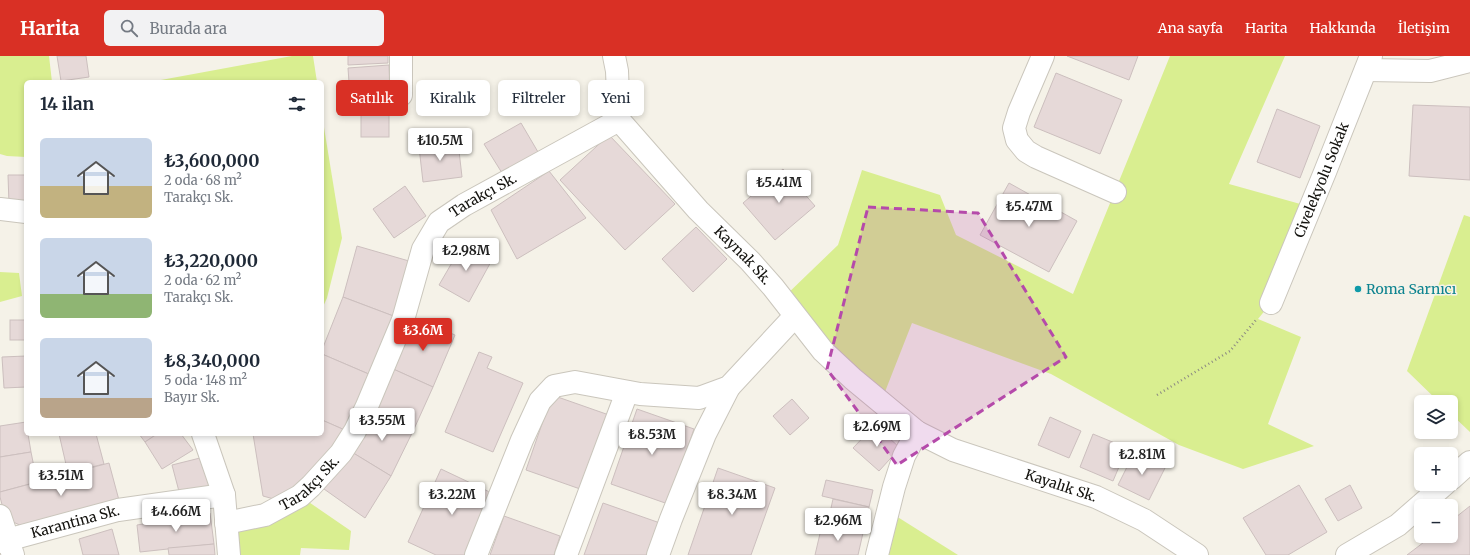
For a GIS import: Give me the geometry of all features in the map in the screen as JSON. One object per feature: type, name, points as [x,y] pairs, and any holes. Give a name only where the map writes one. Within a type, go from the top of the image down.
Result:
[{"type":"street","points":[[400,80],[401,56]]},
{"type":"street","points":[[1043,56],[1018,112],[1014,128],[1017,140],[1026,151],[1036,158],[1115,192]]},
{"type":"street","points":[[619,120],[620,61]]},
{"type":"street","points":[[1368,63],[1430,71],[1470,61]]},
{"type":"street","name":"Civelekyolu Sokak","points":[[1271,303],[1368,63]]},
{"type":"street","name":"Kaynak Sk.","points":[[619,120],[698,210],[750,261],[773,287],[822,350],[917,432]]},
{"type":"street","name":"Tarakçı Sk.","points":[[226,523],[265,515],[300,496],[341,453],[355,431],[370,399],[403,320],[423,249],[439,222],[464,205],[505,184],[619,120]]},
{"type":"street","points":[[0,209],[24,212]]},
{"type":"street","points":[[658,555],[705,434],[729,387],[795,316]]},
{"type":"street","points":[[476,555],[522,440],[540,401],[554,386],[575,382],[640,394],[699,398],[729,387]]},
{"type":"street","points":[[566,555],[627,392]]},
{"type":"street","points":[[877,555],[894,487],[904,456],[917,432]]},
{"type":"street","name":"Kayalık Sk.","points":[[917,432],[953,450],[1096,497],[1144,520],[1184,552]]},
{"type":"street","points":[[204,436],[224,496],[229,555]]},
{"type":"street","points":[[1458,473],[1470,462]]},
{"type":"street","points":[[1347,555],[1398,525],[1437,491]]},
{"type":"street","name":"Karantina Sk.","points":[[7,546],[118,510],[224,496]]},
{"type":"street","points":[[0,516],[7,546]]},
{"type":"path","points":[[1157,394],[1230,351],[1271,303]]},
{"type":"highlighted area","points":[[868,207],[978,213],[1066,357],[897,465],[827,369]]},
{"type":"green space","points":[[0,56],[49,56],[52,80],[24,80],[24,157],[0,154]]},
{"type":"green space","points":[[292,56],[313,56],[317,80],[161,80]]},
{"type":"green space","points":[[1170,56],[1285,56],[1229,184],[1311,207],[1271,303],[1258,319],[1301,337],[1268,424],[1314,446],[1243,469],[1179,445],[1051,374],[912,323],[881,402],[782,299],[838,245],[862,170],[940,195],[956,235],[1073,294]]},
{"type":"green space","points":[[324,127],[342,238],[324,305]]},
{"type":"green space","points":[[1464,215],[1470,217],[1470,432],[1458,421],[1458,395],[1432,395],[1407,371]]},
{"type":"green space","points":[[0,272],[19,273],[22,296],[0,302]]},
{"type":"green space","points":[[300,496],[351,531],[349,550],[301,548],[300,555],[229,555],[226,523]]},
{"type":"green space","points":[[888,511],[958,555],[877,555]]},
{"type":"building","points":[[57,56],[86,56],[89,77],[61,80]]},
{"type":"building","points":[[348,56],[388,56],[388,63],[348,65]]},
{"type":"building","points":[[1067,56],[1138,56],[1129,80]]},
{"type":"building","points":[[389,65],[390,80],[349,80],[348,68]]},
{"type":"building","points":[[1056,73],[1122,100],[1100,154],[1034,127]]},
{"type":"building","points":[[1413,105],[1470,107],[1470,180],[1409,176]]},
{"type":"building","points":[[1277,109],[1320,126],[1300,178],[1257,162]]},
{"type":"building","points":[[361,116],[389,116],[389,137],[361,137]]},
{"type":"building","points":[[521,123],[538,152],[502,173],[484,144]]},
{"type":"building","points":[[609,135],[675,204],[625,250],[560,180]]},
{"type":"building","points":[[458,142],[462,177],[423,182],[419,147]]},
{"type":"building","points":[[783,169],[815,206],[775,240],[743,203]]},
{"type":"building","points":[[549,171],[586,218],[517,259],[491,210]]},
{"type":"building","points":[[8,175],[24,175],[24,204],[9,204]]},
{"type":"building","points":[[1009,183],[1077,221],[1049,272],[980,235]]},
{"type":"building","points":[[405,186],[426,216],[394,238],[373,209]]},
{"type":"building","points":[[696,227],[727,259],[693,292],[662,259]]},
{"type":"building","points":[[464,242],[493,258],[469,302],[439,285]]},
{"type":"building","points":[[357,246],[409,261],[396,317],[343,297]]},
{"type":"building","points":[[343,297],[396,317],[371,375],[324,355],[324,345]]},
{"type":"building","points":[[413,317],[455,335],[433,387],[391,368]]},
{"type":"building","points":[[10,320],[24,320],[24,340],[10,340]]},
{"type":"building","points":[[479,352],[492,357],[487,368],[523,383],[493,452],[445,432]]},
{"type":"building","points":[[324,355],[371,375],[347,431],[324,421]]},
{"type":"building","points":[[24,356],[24,387],[4,388],[2,357]]},
{"type":"building","points":[[391,368],[433,387],[414,429],[372,410]]},
{"type":"building","points":[[552,395],[609,415],[583,490],[526,470]]},
{"type":"building","points":[[792,399],[809,418],[790,435],[773,416]]},
{"type":"building","points":[[637,409],[694,429],[668,504],[611,484]]},
{"type":"building","points":[[372,410],[414,429],[391,476],[350,451]]},
{"type":"building","points":[[1050,417],[1081,431],[1069,458],[1038,445]]},
{"type":"building","points":[[324,421],[347,431],[338,449],[281,501],[263,496],[253,436],[324,436]]},
{"type":"building","points":[[24,422],[24,436],[28,436],[31,452],[0,457],[0,426]]},
{"type":"building","points":[[875,425],[900,448],[879,471],[853,448]]},
{"type":"building","points":[[1093,434],[1127,448],[1113,481],[1080,467]]},
{"type":"building","points":[[59,436],[97,436],[104,464],[68,473]]},
{"type":"building","points":[[140,436],[154,436],[145,442]]},
{"type":"building","points":[[154,436],[182,436],[193,450],[162,469],[145,442]]},
{"type":"building","points":[[350,451],[391,476],[365,518],[324,489]]},
{"type":"building","points":[[31,452],[37,482],[0,492],[0,457]]},
{"type":"building","points":[[1134,453],[1165,468],[1149,500],[1118,485]]},
{"type":"building","points":[[204,457],[213,490],[181,499],[172,465]]},
{"type":"building","points":[[109,463],[120,504],[29,529],[13,522],[4,512],[0,492]]},
{"type":"building","points":[[718,468],[775,488],[751,555],[688,555]]},
{"type":"building","points":[[441,469],[496,495],[468,555],[436,555],[408,542]]},
{"type":"building","points":[[826,480],[873,490],[869,507],[822,496]]},
{"type":"building","points":[[1299,485],[1327,532],[1288,555],[1266,555],[1243,518]]},
{"type":"building","points":[[1350,485],[1362,508],[1338,521],[1325,499]]},
{"type":"building","points":[[833,499],[869,507],[863,533],[827,526]]},
{"type":"building","points":[[603,503],[660,523],[648,555],[584,555]]},
{"type":"building","points":[[1470,506],[1470,555],[1407,555],[1423,543],[1458,543],[1458,515]]},
{"type":"building","points":[[210,513],[214,544],[140,552],[137,525]]},
{"type":"building","points":[[504,516],[560,536],[554,555],[490,555]]},
{"type":"building","points":[[822,525],[863,533],[858,555],[815,555]]},
{"type":"building","points":[[112,529],[119,555],[83,555],[79,539]]},
{"type":"building","points":[[214,544],[215,555],[169,555],[168,548]]},
{"type":"place","name":"Roma Sarnıcı","points":[[1358,289]]}]
